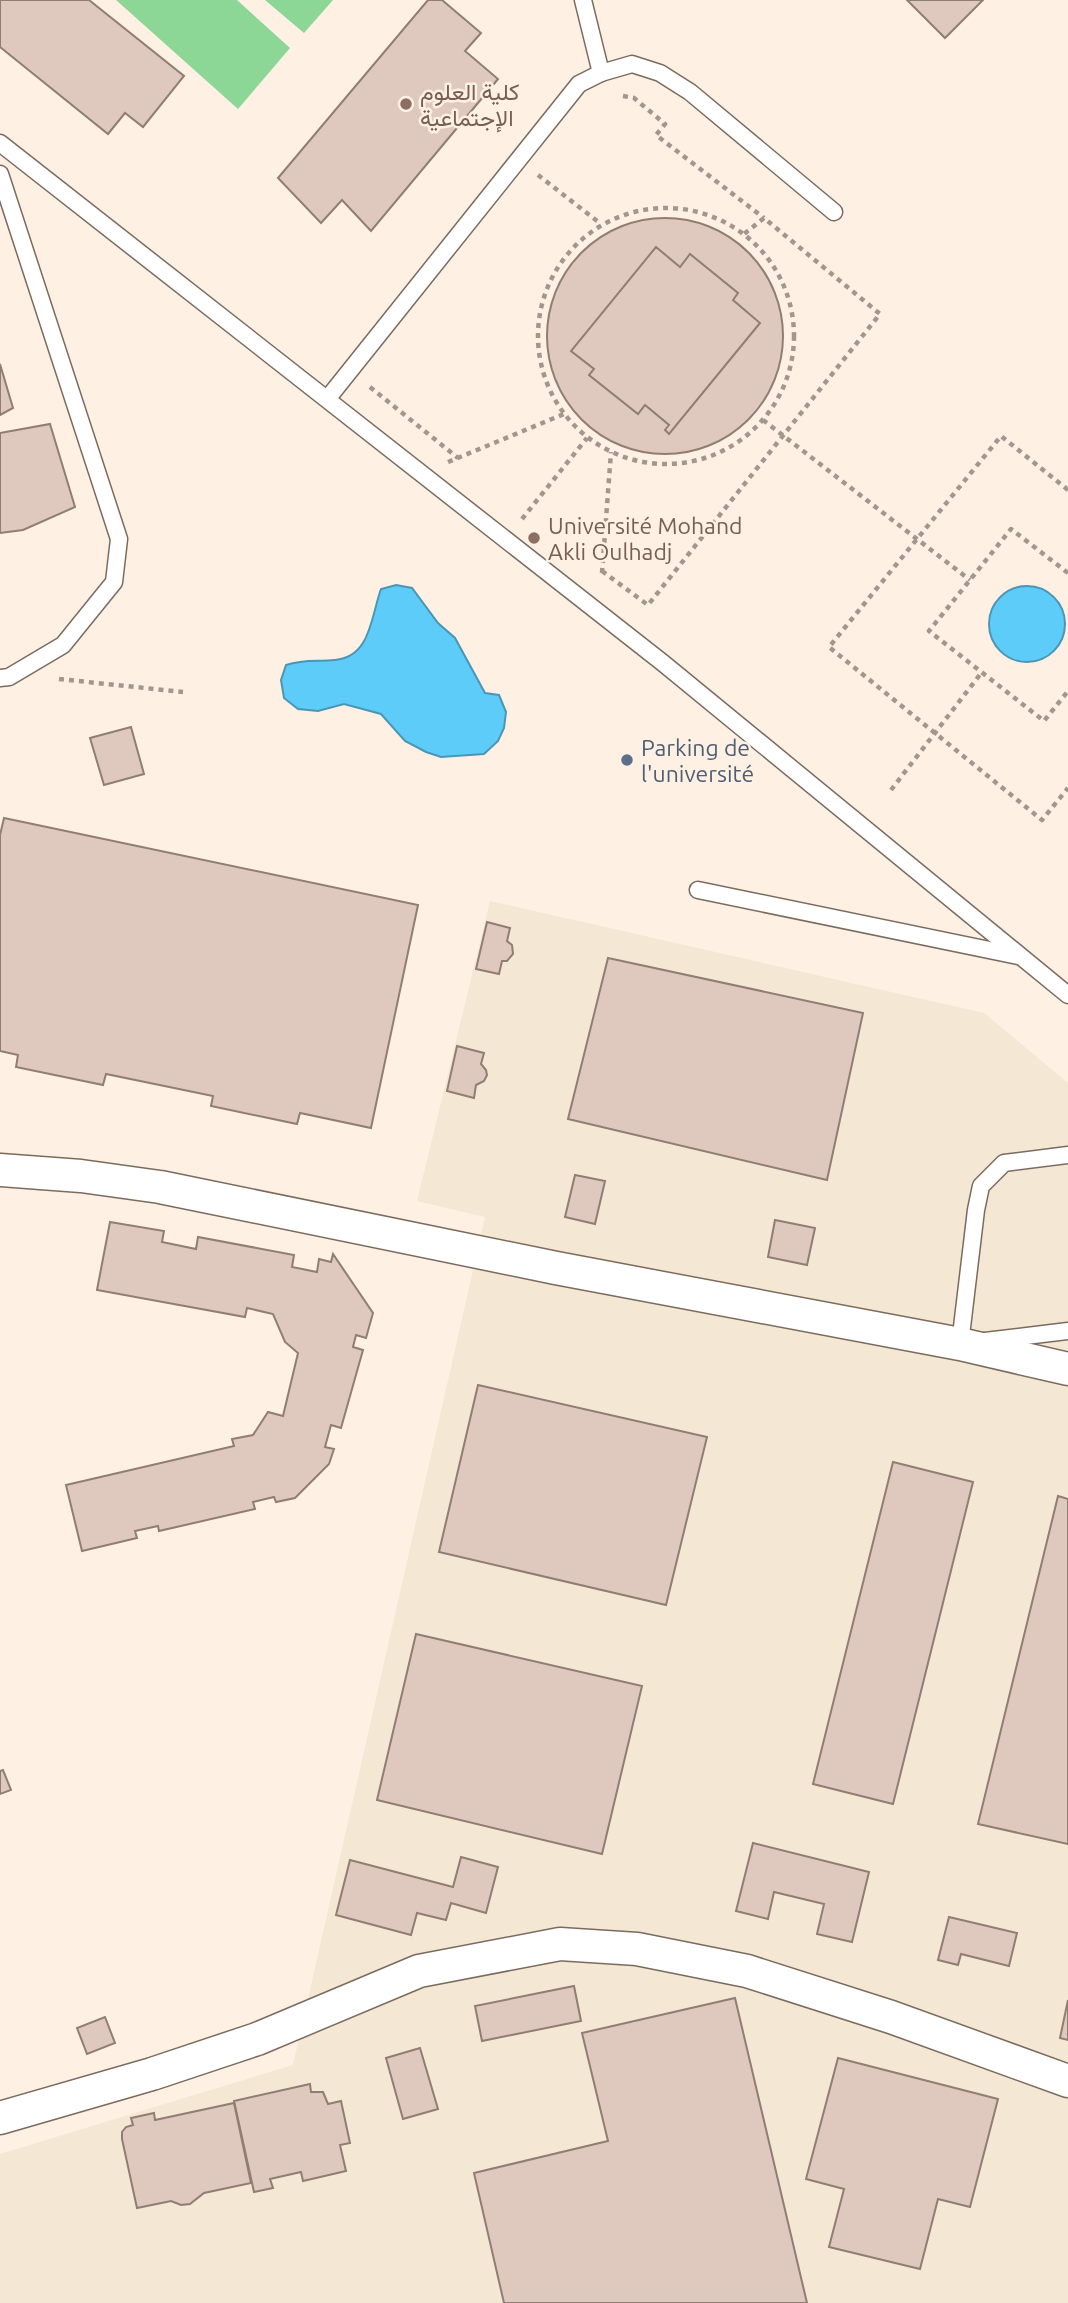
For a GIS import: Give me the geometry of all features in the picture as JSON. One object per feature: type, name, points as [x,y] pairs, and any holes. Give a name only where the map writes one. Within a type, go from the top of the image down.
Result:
[{"type":"street","points":[[0,1170],[81,1176],[160,1187],[570,1271],[960,1344],[1068,1369]]},
{"type":"street","points":[[0,2118],[152,2074],[257,2039],[419,1971],[560,1944],[637,1949],[747,1971],[891,2017],[1068,2081]]},
{"type":"lane","points":[[583,0],[601,73]]},
{"type":"lane","points":[[328,398],[579,84],[601,73],[632,64],[660,73],[690,92],[834,212]]},
{"type":"lane","points":[[0,143],[599,612],[1068,995]]},
{"type":"lane","points":[[0,174],[119,539],[114,582],[63,645],[5,677]]},
{"type":"lane","points":[[698,890],[1020,956]]},
{"type":"lane","points":[[1068,1154],[1003,1163],[981,1186],[960,1344],[1068,1331]]},
{"type":"path","points":[[602,571],[648,605],[880,314],[764,218],[656,135],[665,124],[634,98],[613,94]]},
{"type":"path","points":[[519,159],[601,224]]},
{"type":"path","points":[[659,207],[689,209],[719,218],[744,234],[766,254],[782,280],[792,307],[795,338],[791,367],[780,395],[763,420],[743,439],[719,453],[692,462],[664,464],[637,461],[611,452],[587,438],[564,414],[547,388],[538,358],[537,327],[543,296],[556,268],[576,243],[601,224],[629,212],[659,207]]},
{"type":"path","points":[[744,234],[764,218]]},
{"type":"path","points":[[365,383],[458,458]]},
{"type":"path","points":[[423,472],[564,414]]},
{"type":"path","points":[[763,420],[970,580]]},
{"type":"path","points":[[1068,490],[1001,436],[829,647],[1042,820],[1068,788]]},
{"type":"path","points":[[506,538],[587,438]]},
{"type":"path","points":[[599,612],[611,452]]},
{"type":"path","points":[[1068,573],[1011,528],[929,631],[1044,722],[1068,691]]},
{"type":"path","points":[[891,790],[982,672]]},
{"type":"path","points":[[5,677],[96,682],[183,692]]},
{"type":"shaded area","points":[[490,901],[984,1013],[1068,1083],[1068,2303],[0,2303],[0,2154],[293,2065],[485,1217],[417,1201]]},
{"type":"green space","points":[[116,0],[237,0],[290,48],[238,109]]},
{"type":"green space","points":[[265,0],[333,0],[304,33]]},
{"type":"water","points":[[396,585],[412,588],[438,623],[455,638],[485,693],[499,695],[506,712],[504,728],[498,741],[484,754],[441,757],[405,741],[381,714],[344,704],[318,711],[298,709],[284,698],[281,680],[286,665],[335,660],[356,651],[368,634],[381,589]]},
{"type":"water","points":[[1035,586],[1048,592],[1059,603],[1065,616],[1063,639],[1048,656],[1035,662],[1019,662],[1006,656],[991,639],[989,616],[995,603],[1012,588]]},
{"type":"building","points":[[0,0],[89,0],[184,76],[143,127],[125,113],[108,134],[0,47]]},
{"type":"building","points":[[428,0],[442,0],[481,33],[465,51],[498,79],[371,231],[342,200],[321,223],[278,178]]},
{"type":"building","points":[[907,0],[983,0],[945,38]]},
{"type":"building","points":[[665,218],[688,220],[721,232],[740,245],[756,261],[769,280],[778,302],[783,336],[781,359],[769,392],[756,411],[740,427],[721,440],[699,449],[665,454],[642,452],[609,440],[590,427],[574,411],[561,392],[552,370],[547,336],[549,313],[561,280],[574,261],[590,245],[609,232],[631,223]]},
{"type":"building","points":[[656,247],[680,267],[690,254],[738,293],[733,300],[760,323],[669,434],[665,430],[669,425],[645,405],[638,414],[589,375],[594,369],[571,351]]},
{"type":"building","points":[[0,364],[13,408],[0,415]]},
{"type":"building","points":[[50,424],[75,507],[23,530],[0,533],[0,433]]},
{"type":"building","points":[[131,727],[144,774],[104,785],[90,738]]},
{"type":"building","points":[[4,818],[418,905],[371,1128],[300,1113],[297,1124],[211,1106],[213,1096],[106,1074],[103,1085],[16,1067],[18,1055],[0,1051],[0,835]]},
{"type":"building","points":[[487,922],[510,928],[507,941],[512,945],[513,954],[507,961],[502,961],[499,974],[476,969]]},
{"type":"building","points":[[608,958],[863,1013],[827,1180],[568,1119]]},
{"type":"building","points":[[457,1046],[484,1053],[481,1064],[487,1075],[484,1081],[476,1085],[474,1098],[447,1091]]},
{"type":"building","points":[[575,1175],[605,1181],[595,1224],[565,1217]]},
{"type":"building","points":[[775,1220],[815,1228],[807,1265],[768,1257]]},
{"type":"building","points":[[110,1222],[164,1231],[162,1242],[196,1249],[198,1237],[294,1255],[292,1267],[317,1272],[319,1259],[331,1262],[333,1254],[373,1313],[366,1338],[356,1335],[353,1347],[363,1350],[341,1428],[331,1425],[325,1447],[334,1449],[329,1464],[295,1498],[276,1502],[274,1497],[253,1502],[255,1509],[159,1531],[158,1526],[135,1531],[137,1538],[82,1551],[66,1485],[234,1446],[232,1439],[253,1435],[268,1412],[283,1416],[298,1353],[285,1342],[273,1314],[247,1308],[245,1317],[97,1290]]},
{"type":"building","points":[[478,1385],[707,1437],[666,1605],[439,1552]]},
{"type":"building","points":[[893,1462],[973,1482],[893,1804],[813,1784]]},
{"type":"building","points":[[1058,1496],[1068,1499],[1068,1844],[978,1824]]},
{"type":"building","points":[[416,1634],[642,1686],[602,1854],[377,1800]]},
{"type":"building","points":[[3,1770],[11,1790],[0,1794],[0,1771]]},
{"type":"building","points":[[753,1843],[869,1872],[852,1942],[817,1934],[824,1904],[774,1892],[768,1919],[736,1911]]},
{"type":"building","points":[[461,1857],[498,1867],[486,1913],[451,1903],[446,1920],[417,1913],[411,1935],[336,1915],[350,1860],[453,1887]]},
{"type":"building","points":[[949,1917],[1017,1933],[1009,1966],[961,1954],[958,1965],[938,1960]]},
{"type":"building","points":[[574,1986],[581,2021],[482,2041],[475,2006]]},
{"type":"building","points":[[735,1998],[807,2303],[504,2303],[474,2173],[608,2141],[582,2033]]},
{"type":"building","points":[[1068,2000],[1068,2040],[1060,2038]]},
{"type":"building","points":[[105,2017],[115,2043],[87,2054],[77,2028]]},
{"type":"building","points":[[420,2048],[438,2109],[403,2119],[386,2058]]},
{"type":"building","points":[[838,2058],[998,2099],[970,2207],[938,2199],[920,2269],[829,2247],[844,2189],[806,2179]]},
{"type":"building","points":[[310,2084],[311,2092],[323,2092],[328,2104],[341,2101],[350,2143],[340,2145],[346,2171],[303,2181],[301,2172],[270,2179],[273,2188],[254,2192],[234,2101]]},
{"type":"building","points":[[234,2103],[251,2183],[204,2193],[190,2204],[181,2205],[171,2201],[137,2208],[122,2139],[122,2132],[133,2125],[131,2118],[154,2113],[155,2120]]},
{"type":"place","name":"كلية العلوم الإجتماعية","points":[[406,104]]},
{"type":"place","name":"Université Mohand Akli Oulhadj","points":[[534,538]]},
{"type":"place","name":"Parking de l'université","points":[[627,760]]}]
